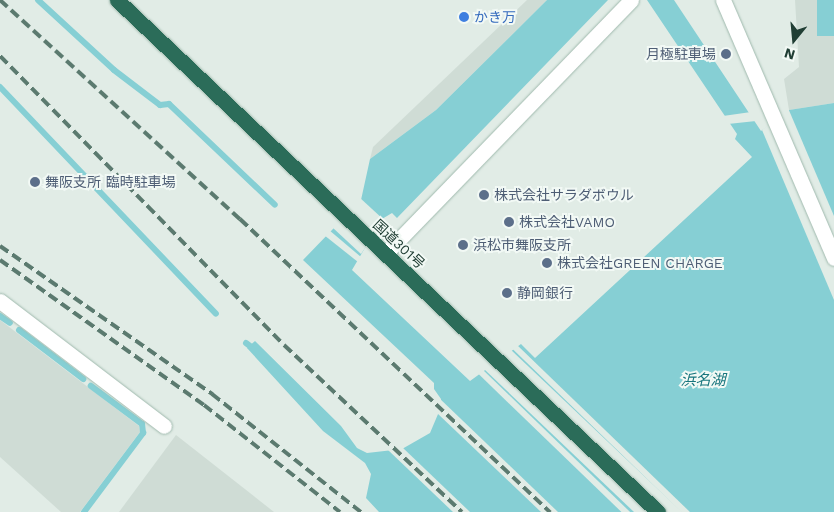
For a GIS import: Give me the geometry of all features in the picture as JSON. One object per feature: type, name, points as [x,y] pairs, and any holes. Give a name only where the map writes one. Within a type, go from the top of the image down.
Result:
[{"type":"highway","name":"国道301号","points":[[117,0],[658,512]]},
{"type":"street","points":[[386,253],[631,0]]},
{"type":"street","points":[[723,0],[834,258]]},
{"type":"street","points":[[0,301],[164,426]]},
{"type":"shaded area","points":[[527,0],[547,0],[436,110],[370,159],[373,147]]},
{"type":"shaded area","points":[[795,0],[817,0],[818,35],[834,35],[834,103],[789,110],[784,79],[799,67]]},
{"type":"shaded area","points":[[0,320],[139,426],[140,432],[80,512],[61,512],[0,457]]},
{"type":"shaded area","points":[[176,435],[274,512],[119,512]]},
{"type":"water","name":"浜名湖","points":[[547,0],[608,0],[397,218],[392,213],[382,219],[352,270],[470,381],[521,344],[535,358],[752,157],[735,139],[737,134],[647,0],[674,0],[761,131],[789,110],[834,103],[834,512],[379,512],[366,498],[371,474],[365,463],[323,431],[247,348],[255,341],[341,426],[357,448],[367,453],[402,449],[430,433],[441,407],[441,399],[434,389],[434,383],[303,260],[361,200],[370,159],[436,110]]},
{"type":"water","points":[[817,0],[834,0],[834,36],[817,36]]},
{"type":"pier","points":[[788,108],[834,216],[834,300],[762,130]]},
{"type":"pier","points":[[751,112],[756,121],[728,124],[723,116]]},
{"type":"pier","points":[[359,197],[384,220],[361,254],[332,227]]},
{"type":"pier","points":[[329,230],[361,257],[358,262],[324,235]]},
{"type":"pier","points":[[516,344],[690,512],[681,512],[512,348]]},
{"type":"pier","points":[[510,349],[682,512],[634,512],[484,369]]},
{"type":"pier","points":[[482,369],[630,512],[621,512],[478,373]]},
{"type":"pier","points":[[437,396],[558,512],[541,512],[437,413]]},
{"type":"pier","points":[[402,447],[470,512],[453,512],[388,450]]},
{"type":"waterway","points":[[38,0],[114,70],[160,105],[169,104],[275,205]]},
{"type":"waterway","points":[[0,87],[216,314]]},
{"type":"waterway","points":[[0,316],[10,323]]},
{"type":"waterway","points":[[19,330],[83,379]]},
{"type":"waterway","points":[[246,343],[250,346]]},
{"type":"waterway","points":[[84,512],[143,433],[142,424],[91,386]]},
{"type":"railway","points":[[0,0],[240,219],[550,512]]},
{"type":"railway","points":[[0,56],[284,345],[462,512]]},
{"type":"railway","points":[[0,246],[212,394],[361,512]]},
{"type":"railway","points":[[0,260],[204,405],[340,512]]},
{"type":"place","name":"かき万","points":[[464,17]]},
{"type":"place","name":"月極駐車場","points":[[726,54]]},
{"type":"place","name":"舞阪支所 臨時駐車場","points":[[35,182]]},
{"type":"place","name":"株式会社サラダボウル","points":[[484,195]]},
{"type":"place","name":"株式会社VAMO","points":[[509,222]]},
{"type":"place","name":"浜松市舞阪支所","points":[[463,245]]},
{"type":"place","name":"株式会社GREEN CHARGE","points":[[547,263]]},
{"type":"place","name":"静岡銀行","points":[[507,293]]}]
